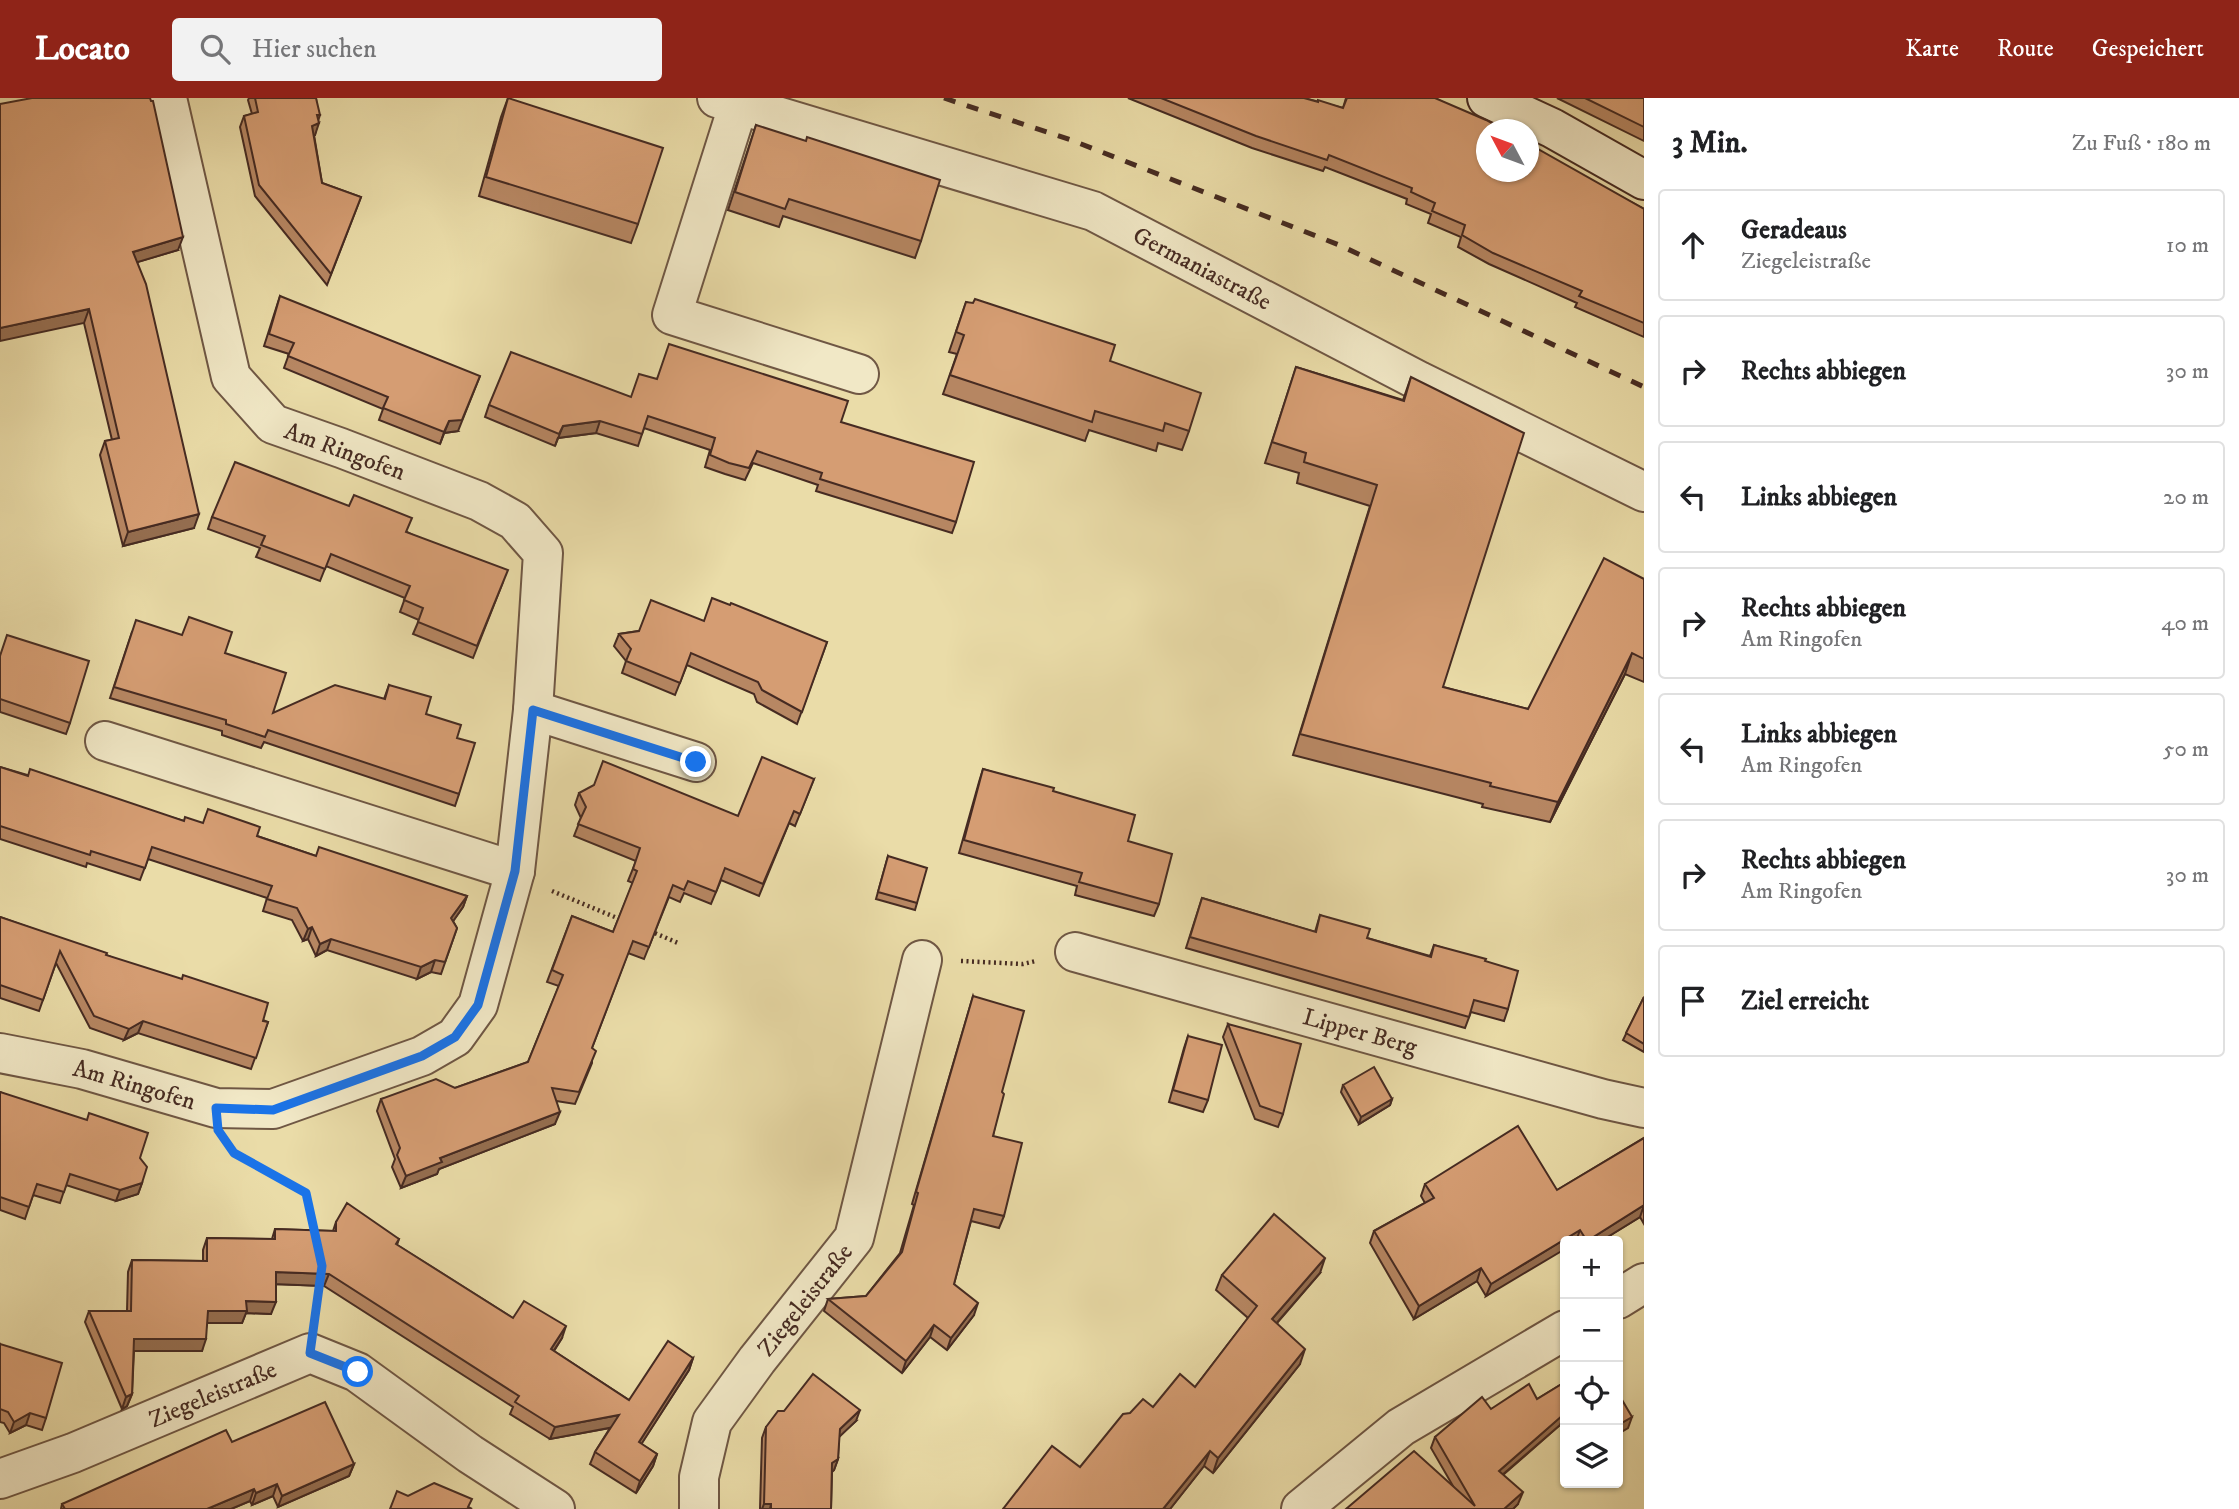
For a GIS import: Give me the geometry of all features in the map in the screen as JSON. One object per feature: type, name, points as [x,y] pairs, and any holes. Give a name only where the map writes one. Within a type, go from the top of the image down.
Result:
[{"type":"street","name":"Am Ringofen","points":[[0,1053],[82,1069],[216,1108],[273,1110],[422,1056],[455,1037],[478,1005],[515,871],[533,710],[543,553],[515,521],[479,501],[273,425],[231,377],[167,98]]},
{"type":"street","points":[[1487,98],[1552,128],[1644,180]]},
{"type":"street","name":"Germaniastraße","points":[[859,374],[672,315],[728,102],[1093,211],[1419,381],[1644,492]]},
{"type":"street","points":[[533,710],[696,762]]},
{"type":"street","points":[[105,741],[515,871]]},
{"type":"street","name":"Lipper Berg","points":[[1075,952],[1603,1099],[1644,1108]]},
{"type":"street","name":"Ziegeleistraße","points":[[699,1509],[699,1477],[712,1422],[757,1360],[854,1238],[922,960]]},
{"type":"street","points":[[1623,1296],[1644,1283]]},
{"type":"street","points":[[1301,1509],[1401,1427],[1560,1333]]},
{"type":"street","points":[[310,1353],[358,1372],[470,1454],[555,1509]]},
{"type":"street","name":"Ziegeleistraße","points":[[0,1479],[73,1453],[310,1353]]},
{"type":"path","points":[[515,871],[550,890],[626,922]]},
{"type":"path","points":[[639,927],[678,943]]},
{"type":"path","points":[[922,960],[1023,964],[1075,952]]},
{"type":"path","points":[[216,1108],[218,1130],[234,1153],[306,1193],[317,1241]]},
{"type":"path","points":[[310,1353],[320,1278]]},
{"type":"building","points":[[32,98],[150,98],[153,101],[183,237],[133,252],[146,284],[199,514],[128,532],[105,441],[119,438],[89,309],[0,328],[0,104]]},
{"type":"building","points":[[255,98],[316,98],[319,123],[312,126],[322,183],[361,197],[331,274],[259,185],[244,116],[258,112]]},
{"type":"building","points":[[508,98],[663,148],[638,224],[486,177]]},
{"type":"building","points":[[1161,98],[1304,98],[1343,108],[1347,98],[1435,98],[1484,119],[1476,119],[1476,182],[1539,182],[1539,150],[1644,209],[1644,323],[1579,296],[1582,291],[1493,253],[1462,235],[1465,225],[1432,211],[1435,203],[1411,192],[1412,188],[1329,155],[1327,160],[1256,136]]},
{"type":"building","points":[[1585,98],[1644,98],[1644,127]]},
{"type":"building","points":[[756,125],[806,141],[807,137],[940,180],[921,241],[789,199],[785,209],[735,192]]},
{"type":"building","points":[[280,296],[480,376],[462,420],[449,421],[444,432],[383,408],[388,397],[288,356],[294,343],[269,334]]},
{"type":"building","points":[[975,299],[1115,345],[1110,361],[1201,393],[1189,431],[1165,423],[1163,431],[1095,411],[1092,422],[950,375],[964,335],[956,332],[966,302],[973,303]]},
{"type":"building","points":[[669,344],[848,401],[841,422],[974,462],[956,522],[820,479],[822,473],[757,451],[749,468],[729,463],[710,455],[715,438],[648,416],[642,434],[600,421],[563,426],[559,434],[489,405],[511,352],[631,397],[639,374],[657,379]]},
{"type":"building","points":[[1296,367],[1404,401],[1411,377],[1524,433],[1443,687],[1528,709],[1604,558],[1644,579],[1644,659],[1632,653],[1558,802],[1300,734],[1377,485],[1304,462],[1306,453],[1272,442]]},
{"type":"building","points":[[235,462],[349,506],[354,495],[412,518],[406,532],[508,570],[477,646],[418,622],[423,608],[404,600],[410,586],[331,554],[325,569],[261,545],[265,536],[212,517]]},
{"type":"building","points":[[712,598],[730,605],[731,603],[827,642],[802,712],[762,690],[758,682],[691,653],[680,683],[626,661],[631,649],[619,634],[639,631],[651,600],[704,621]]},
{"type":"building","points":[[189,617],[232,632],[225,653],[286,673],[273,713],[335,685],[385,699],[389,685],[431,697],[426,714],[461,725],[457,738],[475,743],[459,794],[268,730],[265,737],[226,724],[226,720],[114,687],[136,620],[182,635]]},
{"type":"building","points":[[7,635],[89,661],[70,723],[0,699],[0,656]]},
{"type":"building","points":[[762,757],[814,779],[800,814],[794,811],[763,884],[725,868],[716,892],[688,881],[684,890],[673,885],[649,947],[633,941],[592,1048],[596,1051],[579,1092],[552,1088],[560,1112],[440,1158],[442,1162],[406,1176],[397,1155],[400,1148],[381,1099],[436,1079],[455,1088],[528,1062],[563,975],[552,970],[572,916],[613,932],[637,871],[633,869],[640,848],[578,824],[586,807],[579,793],[594,785],[603,761],[738,816]]},
{"type":"building","points":[[0,767],[28,776],[30,769],[184,821],[185,817],[203,823],[208,809],[260,827],[257,836],[316,856],[319,847],[467,896],[451,918],[457,928],[445,962],[435,960],[421,967],[331,939],[320,944],[312,927],[308,929],[297,908],[267,899],[272,886],[152,847],[145,868],[91,851],[90,855],[0,826]]},
{"type":"building","points":[[983,769],[1054,788],[1053,791],[1135,815],[1128,841],[1172,854],[1159,904],[1079,882],[1082,873],[964,840]]},
{"type":"building","points":[[888,856],[927,868],[917,903],[878,892]]},
{"type":"building","points":[[1202,898],[1316,932],[1320,915],[1370,929],[1367,938],[1431,957],[1434,945],[1486,959],[1485,961],[1518,971],[1508,1009],[1474,1000],[1469,1017],[1190,937]]},
{"type":"building","points":[[0,917],[107,953],[106,955],[182,979],[183,975],[268,1003],[263,1021],[268,1022],[256,1058],[143,1021],[129,1029],[94,1016],[60,951],[43,1000],[0,985]]},
{"type":"building","points":[[973,996],[1024,1011],[993,1136],[1022,1143],[1004,1216],[974,1209],[954,1284],[978,1303],[951,1338],[934,1325],[906,1361],[828,1299],[866,1296],[902,1252],[918,1193],[916,1192]]},
{"type":"building","points":[[1644,997],[1644,1044],[1626,1033]]},
{"type":"building","points":[[1228,1024],[1301,1044],[1283,1114],[1260,1106]]},
{"type":"building","points":[[1188,1036],[1222,1045],[1208,1100],[1173,1090]]},
{"type":"building","points":[[1374,1067],[1392,1099],[1361,1117],[1343,1085]]},
{"type":"building","points":[[0,1092],[87,1120],[89,1113],[148,1133],[140,1158],[147,1167],[142,1183],[120,1190],[70,1174],[64,1192],[37,1184],[29,1207],[0,1197]]},
{"type":"building","points":[[1518,1126],[1557,1190],[1644,1138],[1644,1205],[1595,1236],[1584,1236],[1580,1230],[1570,1236],[1560,1236],[1560,1242],[1491,1284],[1481,1268],[1419,1306],[1374,1231],[1434,1198],[1425,1184]]},
{"type":"building","points":[[347,1203],[399,1239],[396,1244],[513,1318],[524,1301],[566,1326],[551,1349],[629,1400],[668,1341],[693,1358],[639,1442],[657,1454],[640,1481],[595,1452],[619,1415],[555,1427],[515,1402],[519,1396],[329,1274],[276,1272],[276,1302],[246,1301],[247,1311],[208,1311],[206,1339],[134,1339],[132,1394],[126,1397],[89,1311],[131,1311],[132,1260],[207,1261],[207,1238],[275,1239],[275,1229],[336,1231],[336,1222]]},
{"type":"building","points":[[1274,1214],[1325,1258],[1272,1319],[1305,1349],[1218,1458],[1210,1451],[1163,1509],[1003,1509],[1052,1446],[1080,1467],[1123,1414],[1130,1413],[1143,1399],[1153,1407],[1180,1374],[1195,1387],[1257,1306],[1222,1275]]},
{"type":"building","points":[[0,1344],[62,1363],[46,1418],[30,1413],[14,1422],[8,1412],[0,1409]]},
{"type":"building","points":[[813,1374],[860,1410],[840,1429],[838,1459],[832,1463],[831,1509],[771,1509],[771,1504],[764,1504],[766,1427],[778,1411],[784,1411]]},
{"type":"building","points":[[1529,1384],[1537,1399],[1560,1385],[1560,1418],[1499,1471],[1523,1492],[1504,1509],[1346,1509],[1414,1451],[1475,1506],[1435,1437],[1482,1397],[1491,1409]]},
{"type":"building","points":[[325,1402],[354,1464],[282,1496],[277,1484],[256,1493],[254,1489],[207,1509],[65,1509],[62,1504],[226,1430],[232,1442]]},
{"type":"building","points":[[1623,1402],[1632,1417],[1623,1422]]},
{"type":"building","points":[[434,1483],[472,1499],[468,1507],[472,1509],[390,1509],[397,1491],[408,1496]]},
{"type":"railway","points":[[944,98],[1071,140],[1339,245],[1644,387]]},
{"type":"route","points":[[358,1372],[310,1353],[322,1266],[306,1193],[234,1153],[218,1130],[216,1108],[273,1110],[422,1056],[455,1037],[478,1005],[515,871],[533,710],[696,762]]}]
